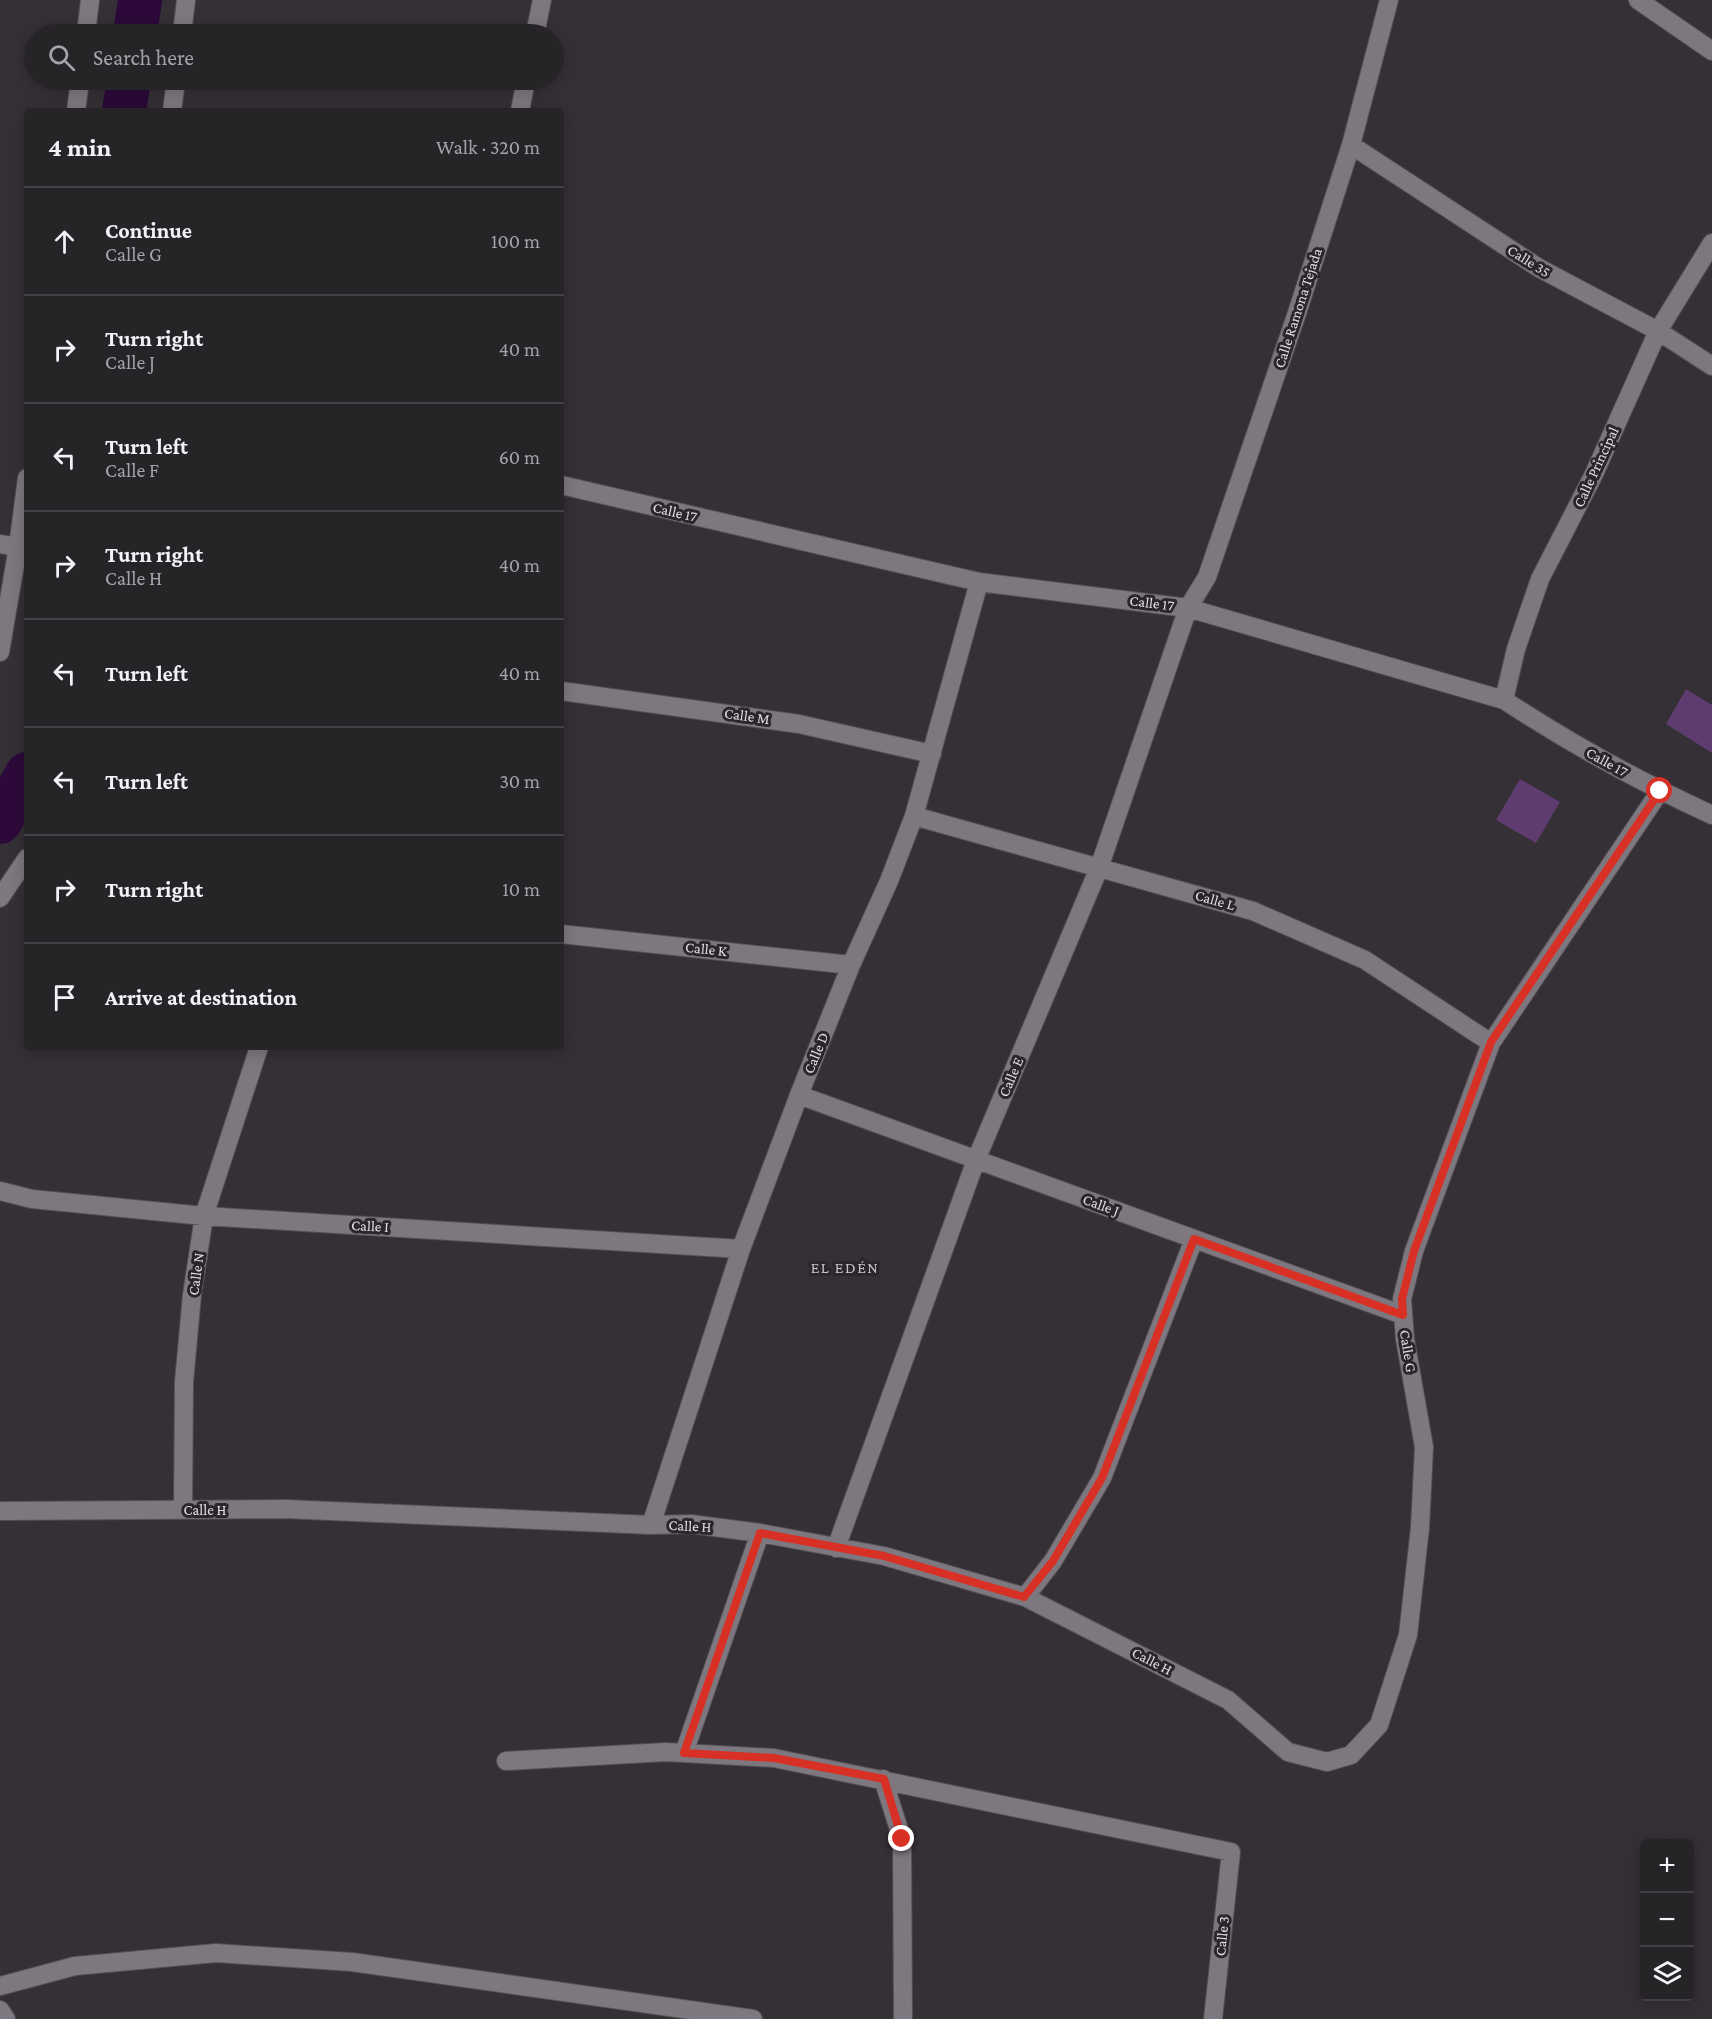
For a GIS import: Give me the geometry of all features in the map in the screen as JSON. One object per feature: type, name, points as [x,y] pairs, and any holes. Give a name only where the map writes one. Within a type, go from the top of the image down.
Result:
[{"type":"street","points":[[87,24],[90,0]]},
{"type":"street","points":[[183,24],[186,0]]},
{"type":"street","points":[[537,24],[542,0]]},
{"type":"street","name":"Calle Ramona Tejada","points":[[1188,608],[1207,577],[1293,324],[1352,145],[1389,0]]},
{"type":"street","points":[[1638,0],[1712,51]]},
{"type":"street","points":[[75,108],[78,90]]},
{"type":"street","points":[[172,108],[175,90]]},
{"type":"street","points":[[521,108],[524,90]]},
{"type":"street","name":"Calle 35","points":[[1352,145],[1539,268],[1658,331],[1712,366]]},
{"type":"street","name":"Calle Principal","points":[[1504,700],[1516,649],[1540,579],[1594,474],[1658,331],[1712,243]]},
{"type":"street","name":"Calle 17","points":[[564,486],[979,582],[1188,608],[1504,700],[1547,728],[1660,791],[1712,815]]},
{"type":"street","points":[[0,652],[9,546],[24,489]]},
{"type":"street","name":"Calle D","points":[[651,1525],[741,1248],[851,965],[889,881],[914,816],[979,582]]},
{"type":"street","name":"Calle E","points":[[836,1548],[976,1160],[1099,868],[1188,608]]},
{"type":"street","name":"Calle M","points":[[564,691],[799,724],[932,754]]},
{"type":"street","name":"Calle G","points":[[1327,1762],[1351,1755],[1379,1725],[1408,1635],[1420,1528],[1424,1447],[1405,1339],[1402,1299],[1414,1251],[1491,1042],[1660,791]]},
{"type":"street","name":"Calle L","points":[[914,816],[1253,911],[1365,960],[1491,1042]]},
{"type":"street","points":[[0,898],[24,862]]},
{"type":"street","name":"Calle K","points":[[564,934],[851,965]]},
{"type":"street","name":"Calle N","points":[[183,1510],[184,1382],[192,1294],[204,1216],[258,1050]]},
{"type":"street","name":"Calle J","points":[[799,1095],[1403,1315]]},
{"type":"street","name":"Calle I","points":[[0,1191],[32,1199],[204,1216],[741,1248]]},
{"type":"street","points":[[1024,1597],[1053,1561],[1102,1478],[1194,1239]]},
{"type":"street","name":"Calle H","points":[[0,1511],[285,1509],[651,1525],[691,1524],[760,1533],[884,1556],[1024,1597],[1228,1700],[1288,1752],[1327,1762]]},
{"type":"street","points":[[684,1753],[760,1533]]},
{"type":"street","points":[[506,1761],[666,1752],[774,1758],[884,1779],[902,1839],[903,2019]]},
{"type":"street","name":"Calle 3","points":[[884,1779],[1231,1852],[1213,2019]]},
{"type":"street","points":[[0,1986],[75,1966],[216,1953],[352,1962],[753,2019]]},
{"type":"street","points":[[0,2010],[6,2019]]},
{"type":"building","points":[[1686,689],[1712,705],[1712,753],[1666,724]]},
{"type":"building","points":[[1520,779],[1560,802],[1536,843],[1496,820]]},
{"type":"waterway","points":[[136,24],[140,0]]},
{"type":"waterway","points":[[124,108],[127,90]]},
{"type":"waterway","points":[[0,822],[24,779]]},
{"type":"district","name":"EL EDÉN","points":[[845,1267]]},
{"type":"route","points":[[902,1839],[884,1779],[774,1758],[684,1753],[760,1533],[884,1556],[1024,1597],[1053,1561],[1102,1478],[1194,1239],[1403,1315],[1402,1299],[1414,1251],[1491,1042],[1660,791]]}]
